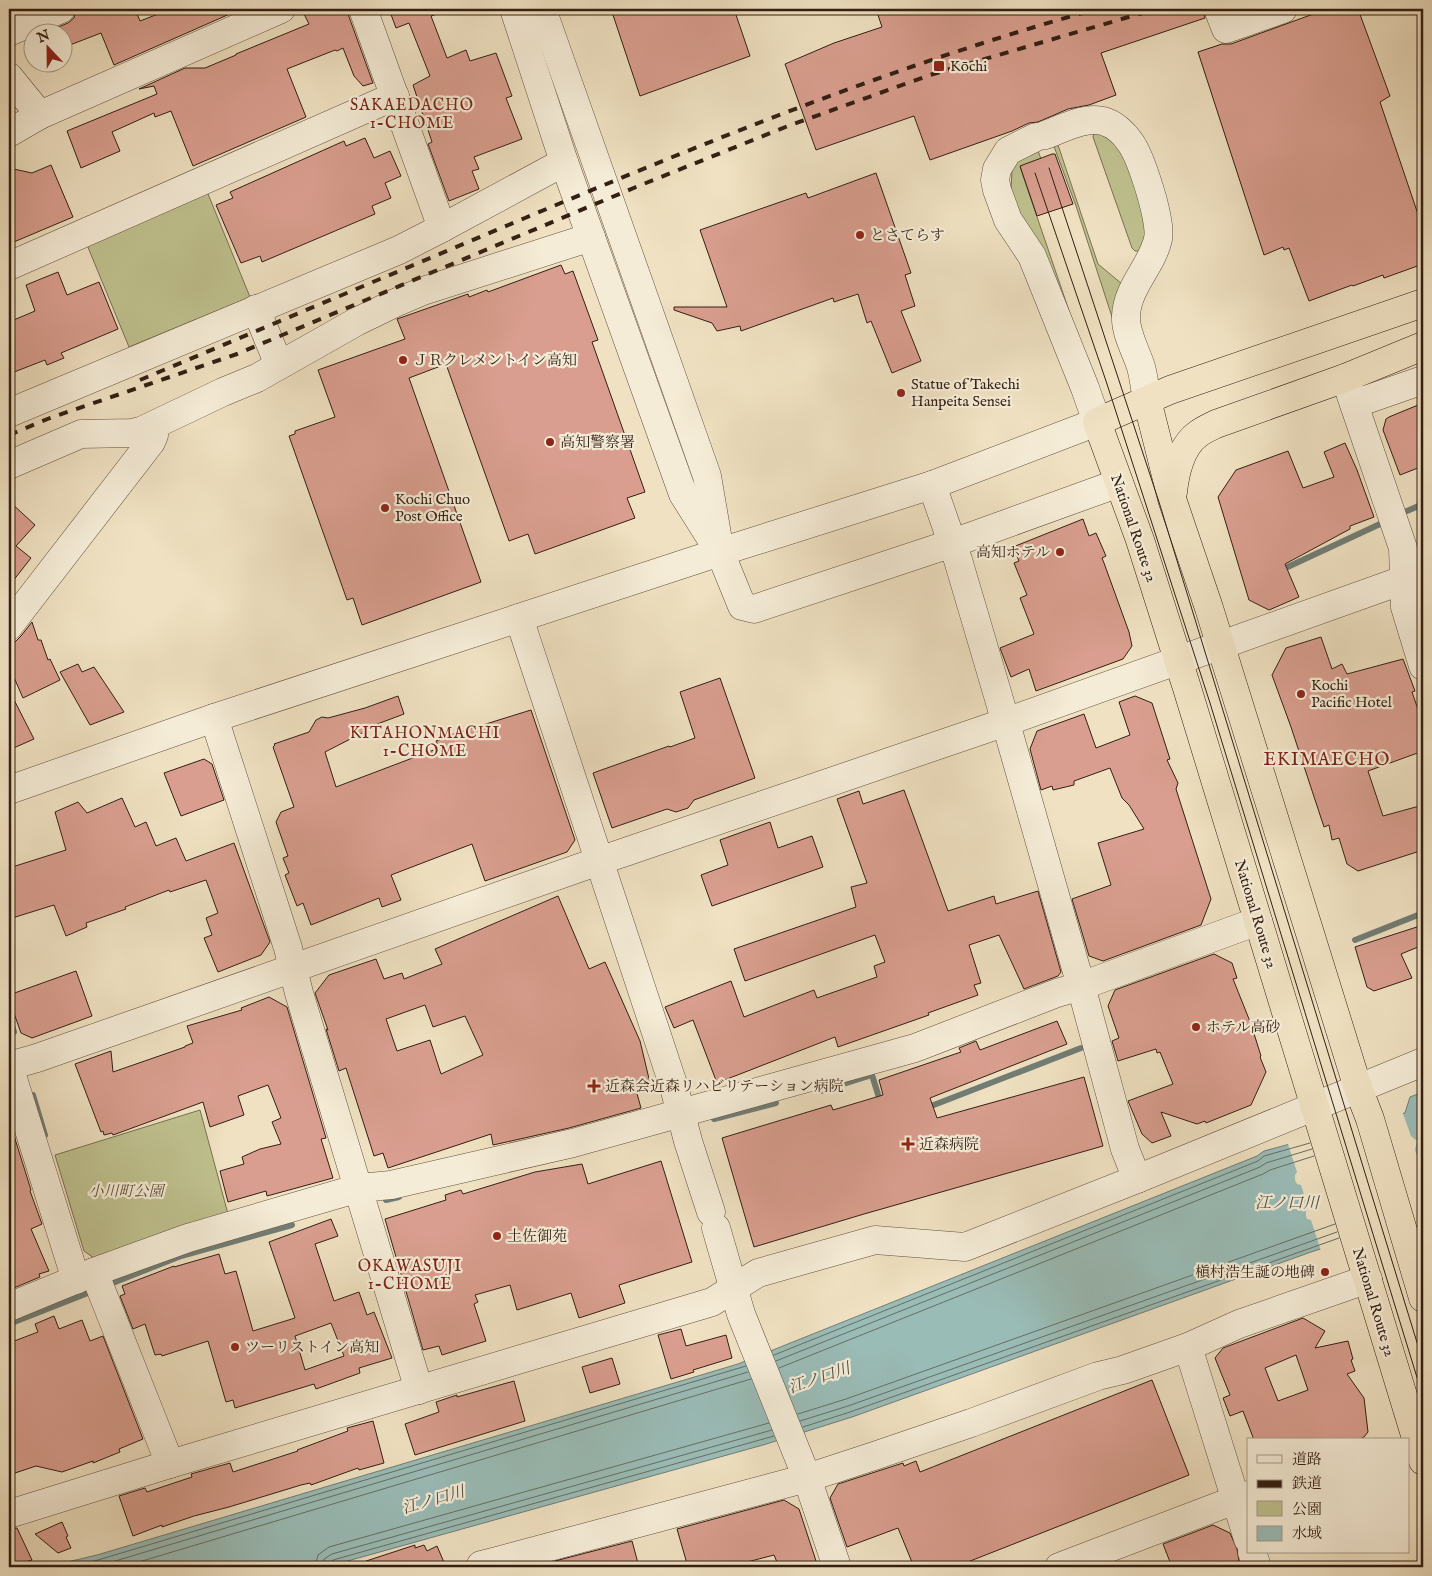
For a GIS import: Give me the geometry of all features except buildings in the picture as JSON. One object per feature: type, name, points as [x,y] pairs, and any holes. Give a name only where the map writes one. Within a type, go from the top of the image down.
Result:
[{"type":"highway","points":[[1097,422],[1170,390],[1423,303]]},
{"type":"highway","points":[[1172,499],[1175,474],[1188,445],[1197,434],[1216,424],[1345,378],[1423,346]]},
{"type":"highway","points":[[1147,400],[1172,499],[1221,646],[1402,1225],[1418,1262],[1423,1298]]},
{"type":"highway","name":"National Route 32","points":[[1097,422],[1140,540],[1179,661],[1418,1445]]},
{"type":"street","points":[[9,32],[61,9]]},
{"type":"street","points":[[9,133],[40,115],[281,9]]},
{"type":"street","points":[[362,9],[442,228]]},
{"type":"street","points":[[514,9],[590,237],[683,494],[720,552]]},
{"type":"street","points":[[542,9],[707,476],[720,552],[738,601],[745,608],[754,608],[952,543],[1119,483]]},
{"type":"street","points":[[1218,9],[1226,29],[1283,9]]},
{"type":"street","points":[[9,78],[40,115]]},
{"type":"street","points":[[9,266],[395,96]]},
{"type":"street","points":[[9,790],[214,718],[720,552],[932,485],[1097,422],[1032,256],[1008,220],[995,180],[997,169],[1008,151],[1041,136],[1089,120],[1103,121],[1111,124],[1131,143],[1157,211],[1159,231],[1154,250],[1128,300],[1126,315],[1127,328],[1141,369],[1147,400]]},
{"type":"street","points":[[9,413],[399,250],[564,162]]},
{"type":"street","points":[[9,465],[81,434],[132,433],[151,427],[222,392],[257,378],[356,322],[423,291],[590,237]]},
{"type":"street","points":[[256,309],[279,365]]},
{"type":"street","points":[[1345,378],[1414,577],[1404,607],[1423,666]]},
{"type":"street","points":[[1354,404],[1423,380]]},
{"type":"street","points":[[9,626],[151,442],[154,435],[151,427]]},
{"type":"street","points":[[932,485],[952,543],[1006,722],[1081,986],[1125,1150],[1137,1179]]},
{"type":"street","points":[[170,1464],[93,1282],[9,1066],[37,1058],[599,861],[1006,722],[1414,577]]},
{"type":"street","points":[[519,618],[674,1087],[688,1142],[741,1314],[807,1478],[837,1567]]},
{"type":"street","points":[[214,718],[288,948],[419,1390]]},
{"type":"street","points":[[9,1307],[93,1282],[188,1238],[359,1188],[391,1185],[573,1143],[915,1048],[1056,993],[1081,986],[1258,921]]},
{"type":"street","points":[[9,1514],[712,1302],[758,1273],[875,1240],[965,1247],[1423,1062]]},
{"type":"street","points":[[480,1567],[481,1565],[807,1478],[971,1423],[1098,1376],[1123,1370],[1188,1347],[1239,1324],[1368,1279]]},
{"type":"street","points":[[1188,1347],[1242,1498],[1247,1532]]},
{"type":"street","points":[[1059,1567],[1242,1498]]},
{"type":"street","points":[[1253,1554],[1257,1567]]},
{"type":"green space","points":[[1094,132],[1103,133],[1122,150],[1147,217],[1143,251],[1135,251],[1132,248],[1093,137]]},
{"type":"green space","points":[[1052,141],[1057,143],[1059,148],[1098,264],[1122,284],[1128,366],[1076,206]]},
{"type":"green space","points":[[1037,148],[1041,159],[1020,167],[1092,378],[1023,222],[1011,190],[1012,170],[1017,161]]},
{"type":"green space","points":[[206,189],[250,297],[129,347],[85,240]]},
{"type":"green space","name":"小川町公園","points":[[200,1110],[228,1214],[98,1261],[84,1251],[55,1155]]},
{"type":"water","name":"江ノ口川","points":[[1423,1092],[1423,1216],[1311,1252],[852,1417],[763,1445],[326,1567],[46,1567],[97,1555],[738,1364],[1257,1156],[1264,1151],[1405,1113],[1410,1097]]},
{"type":"pier","points":[[1402,1111],[1411,1136],[1417,1141],[1415,1150],[1423,1172],[1423,1218],[1321,1251],[1311,1220],[1307,1219],[1306,1209],[1308,1207],[1301,1185],[1297,1184],[1295,1180],[1297,1172],[1288,1144],[1285,1144]]},
{"type":"waterway","points":[[1407,511],[1423,504]]},
{"type":"waterway","points":[[1279,571],[1380,524]]},
{"type":"waterway","points":[[1355,940],[1423,913]]},
{"type":"waterway","points":[[9,1017],[14,1032]]},
{"type":"waterway","points":[[926,1108],[1081,1048]]},
{"type":"waterway","points":[[821,1091],[872,1075],[881,1104]]},
{"type":"waterway","points":[[33,1095],[45,1135]]},
{"type":"waterway","points":[[714,1119],[776,1103]]},
{"type":"waterway","points":[[386,1200],[399,1197]]},
{"type":"waterway","points":[[105,1286],[181,1256],[292,1225]]},
{"type":"waterway","points":[[9,1324],[93,1291]]},
{"type":"tram line","points":[[1049,168],[1159,502],[1423,1362]]},
{"type":"tram line","points":[[1035,173],[1106,381],[1210,703],[1423,1397]]},
{"type":"railway","points":[[140,380],[737,131],[951,53],[1097,9]]},
{"type":"railway","points":[[9,435],[50,418],[237,354],[636,187],[788,126],[930,75],[1156,9]]},
{"type":"place","name":"Kōchi","points":[[939,66]]},
{"type":"place","name":"とさてらす","points":[[860,235]]},
{"type":"place","name":"ＪＲクレメントイン高知","points":[[403,360]]},
{"type":"place","name":"Statue of Takechi Hanpeita Sensei","points":[[901,393]]},
{"type":"place","name":"高知警察署","points":[[550,442]]},
{"type":"place","name":"Kochi Chuo Post Office","points":[[385,508]]},
{"type":"place","name":"高知ホテル","points":[[1060,552]]},
{"type":"place","name":"Kochi Pacific Hotel","points":[[1301,694]]},
{"type":"place","name":"ホテル高砂","points":[[1196,1027]]},
{"type":"place","name":"近森会近森リハビリテーション病院","points":[[594,1086]]},
{"type":"place","name":"近森病院","points":[[908,1144]]},
{"type":"place","name":"土佐御苑","points":[[497,1236]]},
{"type":"place","name":"槇村浩生誕の地碑","points":[[1325,1272]]},
{"type":"place","name":"ツーリストイン高知","points":[[235,1347]]},
{"type":"district","name":"SAKAEDACHO 1-CHOME","points":[[412,113]]},
{"type":"district","name":"KITAHONMACHI 1-CHOME","points":[[425,741]]},
{"type":"district","name":"EKIMAECHO","points":[[1327,759]]},
{"type":"district","name":"OKAWASUJI 1-CHOME","points":[[410,1274]]}]
